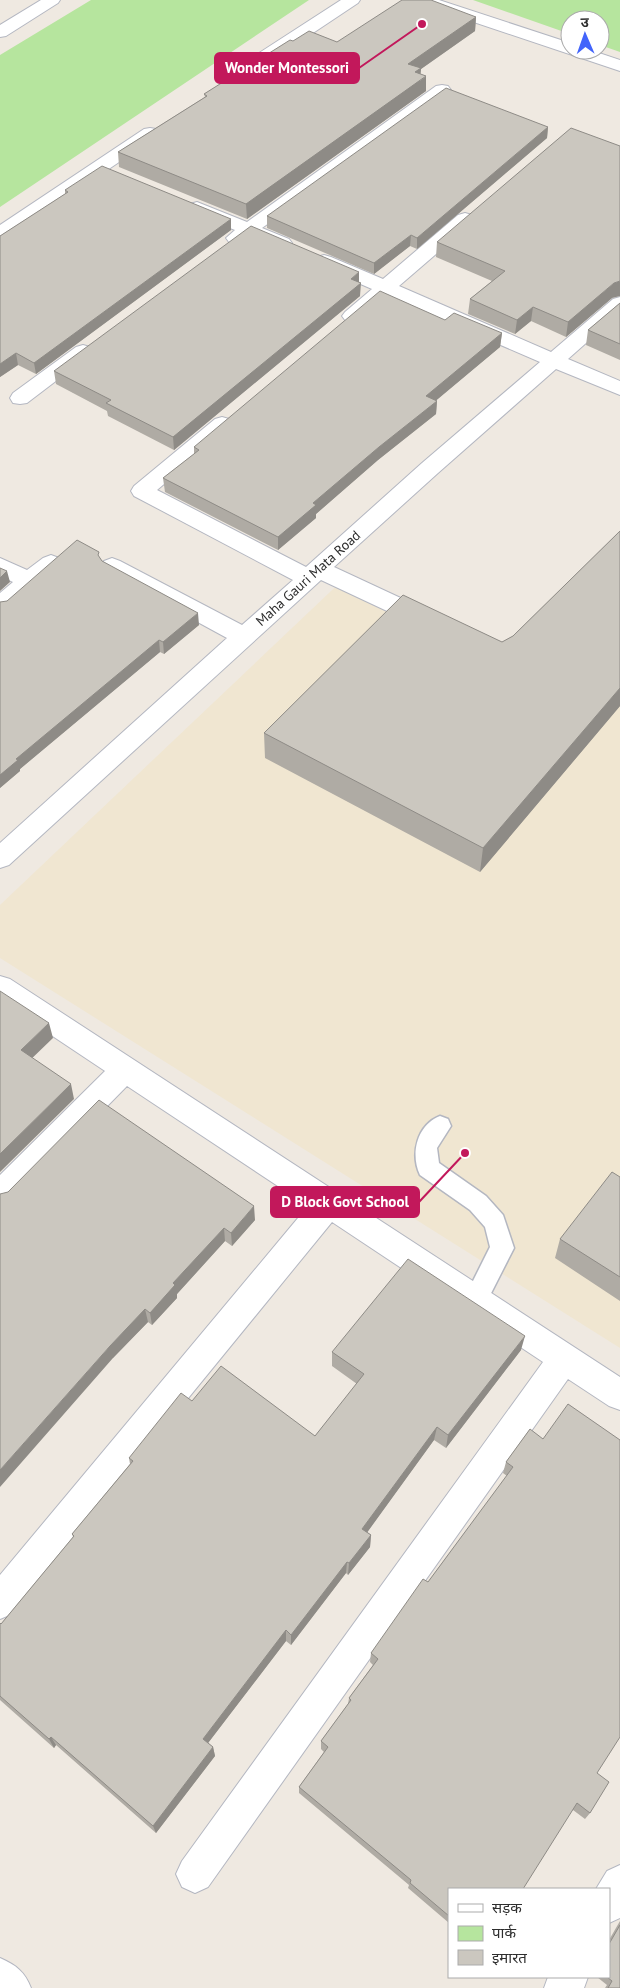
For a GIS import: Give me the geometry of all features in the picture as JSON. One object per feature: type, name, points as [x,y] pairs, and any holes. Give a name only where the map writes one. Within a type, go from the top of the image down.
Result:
[{"type":"street","points":[[0,32],[52,0]]},
{"type":"street","points":[[248,68],[352,0]]},
{"type":"street","points":[[424,0],[560,46]]},
{"type":"street","points":[[602,60],[620,66]]},
{"type":"street","points":[[225,246],[442,90]]},
{"type":"street","points":[[0,234],[108,171],[165,123]]},
{"type":"street","points":[[178,200],[620,389]]},
{"type":"street","points":[[340,326],[481,206]]},
{"type":"street","name":"Maha Gauri Mata Road","points":[[0,858],[430,468],[620,303]]},
{"type":"street","points":[[20,398],[98,340]]},
{"type":"street","points":[[233,415],[142,491],[313,574],[448,630]]},
{"type":"street","points":[[0,605],[51,563]]},
{"type":"street","points":[[0,566],[29,581]]},
{"type":"street","points":[[112,566],[244,637]]},
{"type":"street","points":[[0,987],[620,1395]]},
{"type":"street","points":[[0,1195],[125,1069]]},
{"type":"street","points":[[0,1602],[329,1203]]},
{"type":"street","points":[[194,1874],[564,1358]]},
{"type":"street","points":[[610,1902],[620,1884]]},
{"type":"street","points":[[0,1977],[12,1988]]},
{"type":"lane","points":[[440,1126],[426,1146],[428,1168],[478,1203],[495,1222],[502,1248],[476,1299]]},
{"type":"shaded area","points":[[349,574],[620,705],[620,1348],[0,958],[0,905]]},
{"type":"green space","points":[[91,0],[309,0],[0,207],[0,55]]},
{"type":"green space","points":[[473,0],[620,0],[620,52],[610,48],[610,10],[560,10],[560,30]]},
{"type":"building","points":[[402,0],[431,0],[476,17],[408,64],[421,68],[415,72],[426,76],[246,204],[118,152],[207,96],[204,94],[290,40],[293,41],[309,31],[337,42]]},
{"type":"building","points":[[446,88],[548,127],[417,238],[411,235],[374,263],[267,216]]},
{"type":"building","points":[[571,128],[620,146],[620,281],[614,283],[568,322],[533,307],[517,320],[470,299],[505,271],[437,242]]},
{"type":"building","points":[[102,166],[231,219],[34,363],[16,353],[0,364],[0,236],[68,192],[65,190]]},
{"type":"building","points":[[251,226],[359,272],[351,279],[361,283],[173,437],[106,403],[111,400],[54,371]]},
{"type":"building","points":[[380,291],[445,320],[454,313],[502,333],[426,396],[437,401],[313,503],[316,505],[278,537],[163,478],[199,450],[194,447]]},
{"type":"building","points":[[620,303],[620,344],[588,330]]},
{"type":"building","points":[[620,531],[620,688],[483,848],[264,733],[403,595],[502,642],[513,636]]},
{"type":"building","points":[[77,540],[99,552],[98,555],[102,561],[198,613],[163,642],[159,640],[16,759],[18,760],[0,775],[0,602],[7,601]]},
{"type":"building","points":[[0,568],[7,571],[0,578]]},
{"type":"building","points":[[0,991],[49,1023],[21,1050],[71,1084],[0,1154]]},
{"type":"building","points":[[99,1100],[254,1206],[231,1233],[224,1228],[173,1283],[175,1285],[150,1313],[145,1309],[0,1470],[0,1194],[8,1192]]},
{"type":"building","points":[[612,1172],[620,1177],[620,1277],[560,1239]]},
{"type":"building","points":[[408,1259],[525,1336],[448,1435],[437,1427],[362,1529],[371,1535],[349,1563],[347,1562],[291,1635],[286,1630],[203,1739],[213,1747],[153,1826],[51,1737],[49,1739],[0,1696],[0,1623],[74,1536],[72,1534],[133,1461],[129,1458],[181,1393],[192,1401],[221,1366],[315,1436],[364,1374],[332,1352]]},
{"type":"building","points":[[568,1404],[620,1440],[620,1737],[597,1773],[609,1782],[590,1813],[577,1803],[524,1888],[448,1888],[448,1915],[410,1883],[411,1880],[299,1787],[328,1747],[321,1741],[351,1700],[349,1698],[378,1659],[371,1653],[423,1579],[428,1582],[513,1467],[506,1462],[530,1429],[543,1439]]},
{"type":"building","points":[[620,1925],[620,1988],[608,1988],[612,1981],[608,1978],[610,1978],[610,1942]]},
{"type":"place","name":"Wonder Montessori","points":[[422,24]]},
{"type":"place","name":"D Block Govt School","points":[[465,1153]]}]
